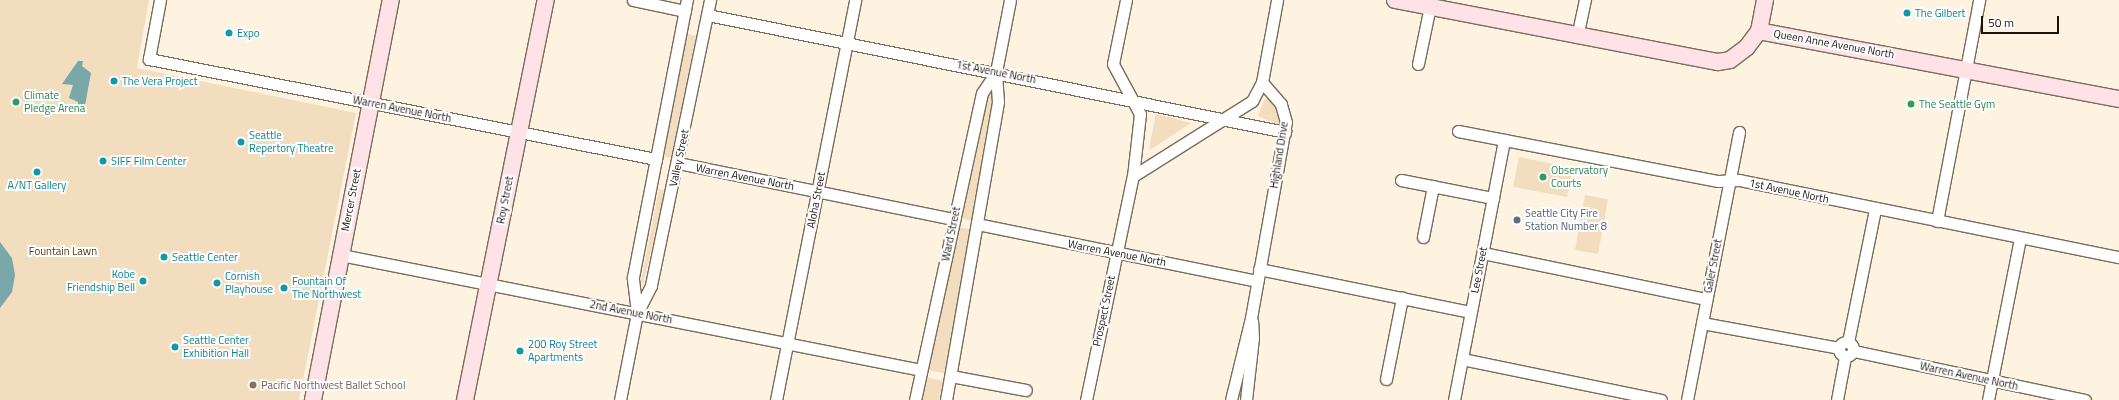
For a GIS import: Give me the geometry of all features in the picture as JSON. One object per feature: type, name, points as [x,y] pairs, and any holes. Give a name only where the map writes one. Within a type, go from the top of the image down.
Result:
[{"type":"main road","name":"Mercer Street","points":[[313,400],[391,0]]},
{"type":"main road","name":"Roy Street","points":[[465,400],[546,0]]},
{"type":"main road","name":"Queen Anne Avenue North","points":[[1395,0],[1431,4],[1577,37],[1718,62],[1739,54],[1759,31],[1965,68],[2119,98]]},
{"type":"main road","points":[[1759,31],[1765,0]]},
{"type":"street","name":"Warren Avenue North","points":[[160,0],[149,59],[656,159]]},
{"type":"street","points":[[632,0],[686,5]]},
{"type":"street","name":"Valley Street","points":[[620,400],[637,313],[651,285],[678,163],[710,0]]},
{"type":"street","name":"Aloha Street","points":[[776,400],[855,0]]},
{"type":"street","name":"Ward Street","points":[[946,400],[998,102],[996,72],[1010,0]]},
{"type":"street","name":"Prospect Street","points":[[1088,397],[1133,176],[1141,127],[1134,100],[1113,64],[1126,0]]},
{"type":"street","points":[[1133,176],[1221,118],[1245,108],[1262,82],[1277,0]]},
{"type":"street","points":[[1577,37],[1584,0]]},
{"type":"street","points":[[1937,221],[1978,0]]},
{"type":"street","points":[[1418,64],[1431,4]]},
{"type":"street","name":"Valley Street","points":[[637,313],[633,277],[686,5]]},
{"type":"street","name":"1st Avenue North","points":[[708,15],[996,72],[1285,132]]},
{"type":"street","name":"Ward Street","points":[[915,400],[982,93],[996,72]]},
{"type":"street","name":"Highland Drive","points":[[1231,400],[1251,318],[1285,132],[1281,104],[1262,82]]},
{"type":"street","name":"1st Avenue North","points":[[1458,131],[1730,181],[2119,257]]},
{"type":"street","name":"Galer Street","points":[[1687,400],[1739,132]]},
{"type":"street","name":"Lee Street","points":[[1454,400],[1504,140]]},
{"type":"street","name":"Warren Avenue North","points":[[678,163],[954,219]]},
{"type":"street","points":[[1401,180],[1493,198]]},
{"type":"street","points":[[1423,237],[1433,186]]},
{"type":"street","points":[[1837,400],[1875,209]]},
{"type":"street","name":"Warren Avenue North","points":[[977,224],[1117,254],[1257,281]]},
{"type":"street","points":[[1988,400],[2020,238]]},
{"type":"street","points":[[1483,253],[1706,299]]},
{"type":"street","name":"2nd Avenue North","points":[[341,255],[921,370]]},
{"type":"street","points":[[1259,269],[1470,312]]},
{"type":"street","points":[[1386,379],[1402,298]]},
{"type":"street","name":"Highland Drive","points":[[1246,400],[1253,338],[1251,318]]},
{"type":"street","name":"Warren Avenue North","points":[[1702,323],[1847,350],[2085,400]]},
{"type":"street","points":[[1462,359],[1661,400]]},
{"type":"street","points":[[950,376],[1026,390]]},
{"type":"green space","name":"Seattle Center","points":[[0,0],[149,0],[137,68],[356,113],[299,400],[0,400]]},
{"type":"green space","points":[[687,34],[696,36],[671,158],[663,156]]},
{"type":"green space","points":[[994,89],[972,221],[960,218],[986,92]]},
{"type":"green space","points":[[1269,98],[1281,112],[1281,126],[1258,116],[1264,100]]},
{"type":"green space","points":[[1156,114],[1191,123],[1150,150],[1149,149]]},
{"type":"green space","name":"Observatory Courts","points":[[1519,157],[1573,168],[1567,197],[1513,187]]},
{"type":"green space","points":[[659,189],[665,191],[643,285],[641,281]]},
{"type":"green space","name":"Observatory Courts","points":[[1585,195],[1608,199],[1598,254],[1575,250]]},
{"type":"green space","points":[[955,227],[971,229],[944,373],[927,370]]},
{"type":"green space","points":[[925,377],[943,381],[939,400],[921,400]]},
{"type":"water","points":[[78,61],[83,61],[82,66],[91,73],[84,111],[78,109],[78,102],[69,98],[73,85],[62,84]]},
{"type":"water","points":[[0,242],[12,258],[15,275],[12,292],[0,308]]},
{"type":"place","name":"The Gilbert","points":[[1907,13]]},
{"type":"place","name":"Expo","points":[[229,33]]},
{"type":"place","name":"The Vera Project","points":[[114,81]]},
{"type":"place","name":"Climate Pledge Arena","points":[[16,102]]},
{"type":"place","name":"The Seattle Gym","points":[[1911,104]]},
{"type":"place","name":"Seattle Repertory Theatre","points":[[241,142]]},
{"type":"place","name":"SIFF Film Center","points":[[103,161]]},
{"type":"place","name":"A/NT Gallery","points":[[37,172]]},
{"type":"place","name":"Observatory Courts","points":[[1543,177]]},
{"type":"place","name":"Seattle City Fire Station Number 8","points":[[1517,220]]},
{"type":"place","name":"Seattle Center","points":[[164,257]]},
{"type":"place","name":"Kobe Friendship Bell","points":[[143,281]]},
{"type":"place","name":"Cornish Playhouse","points":[[217,283]]},
{"type":"place","name":"Fountain Of The Northwest","points":[[284,288]]},
{"type":"place","name":"Seattle Center Exhibition Hall","points":[[175,347]]},
{"type":"place","name":"200 Roy Street Apartments","points":[[520,351]]},
{"type":"place","name":"Pacific Northwest Ballet School","points":[[253,385]]},
{"type":"park label","name":"Fountain Lawn","points":[[63,251]]}]
